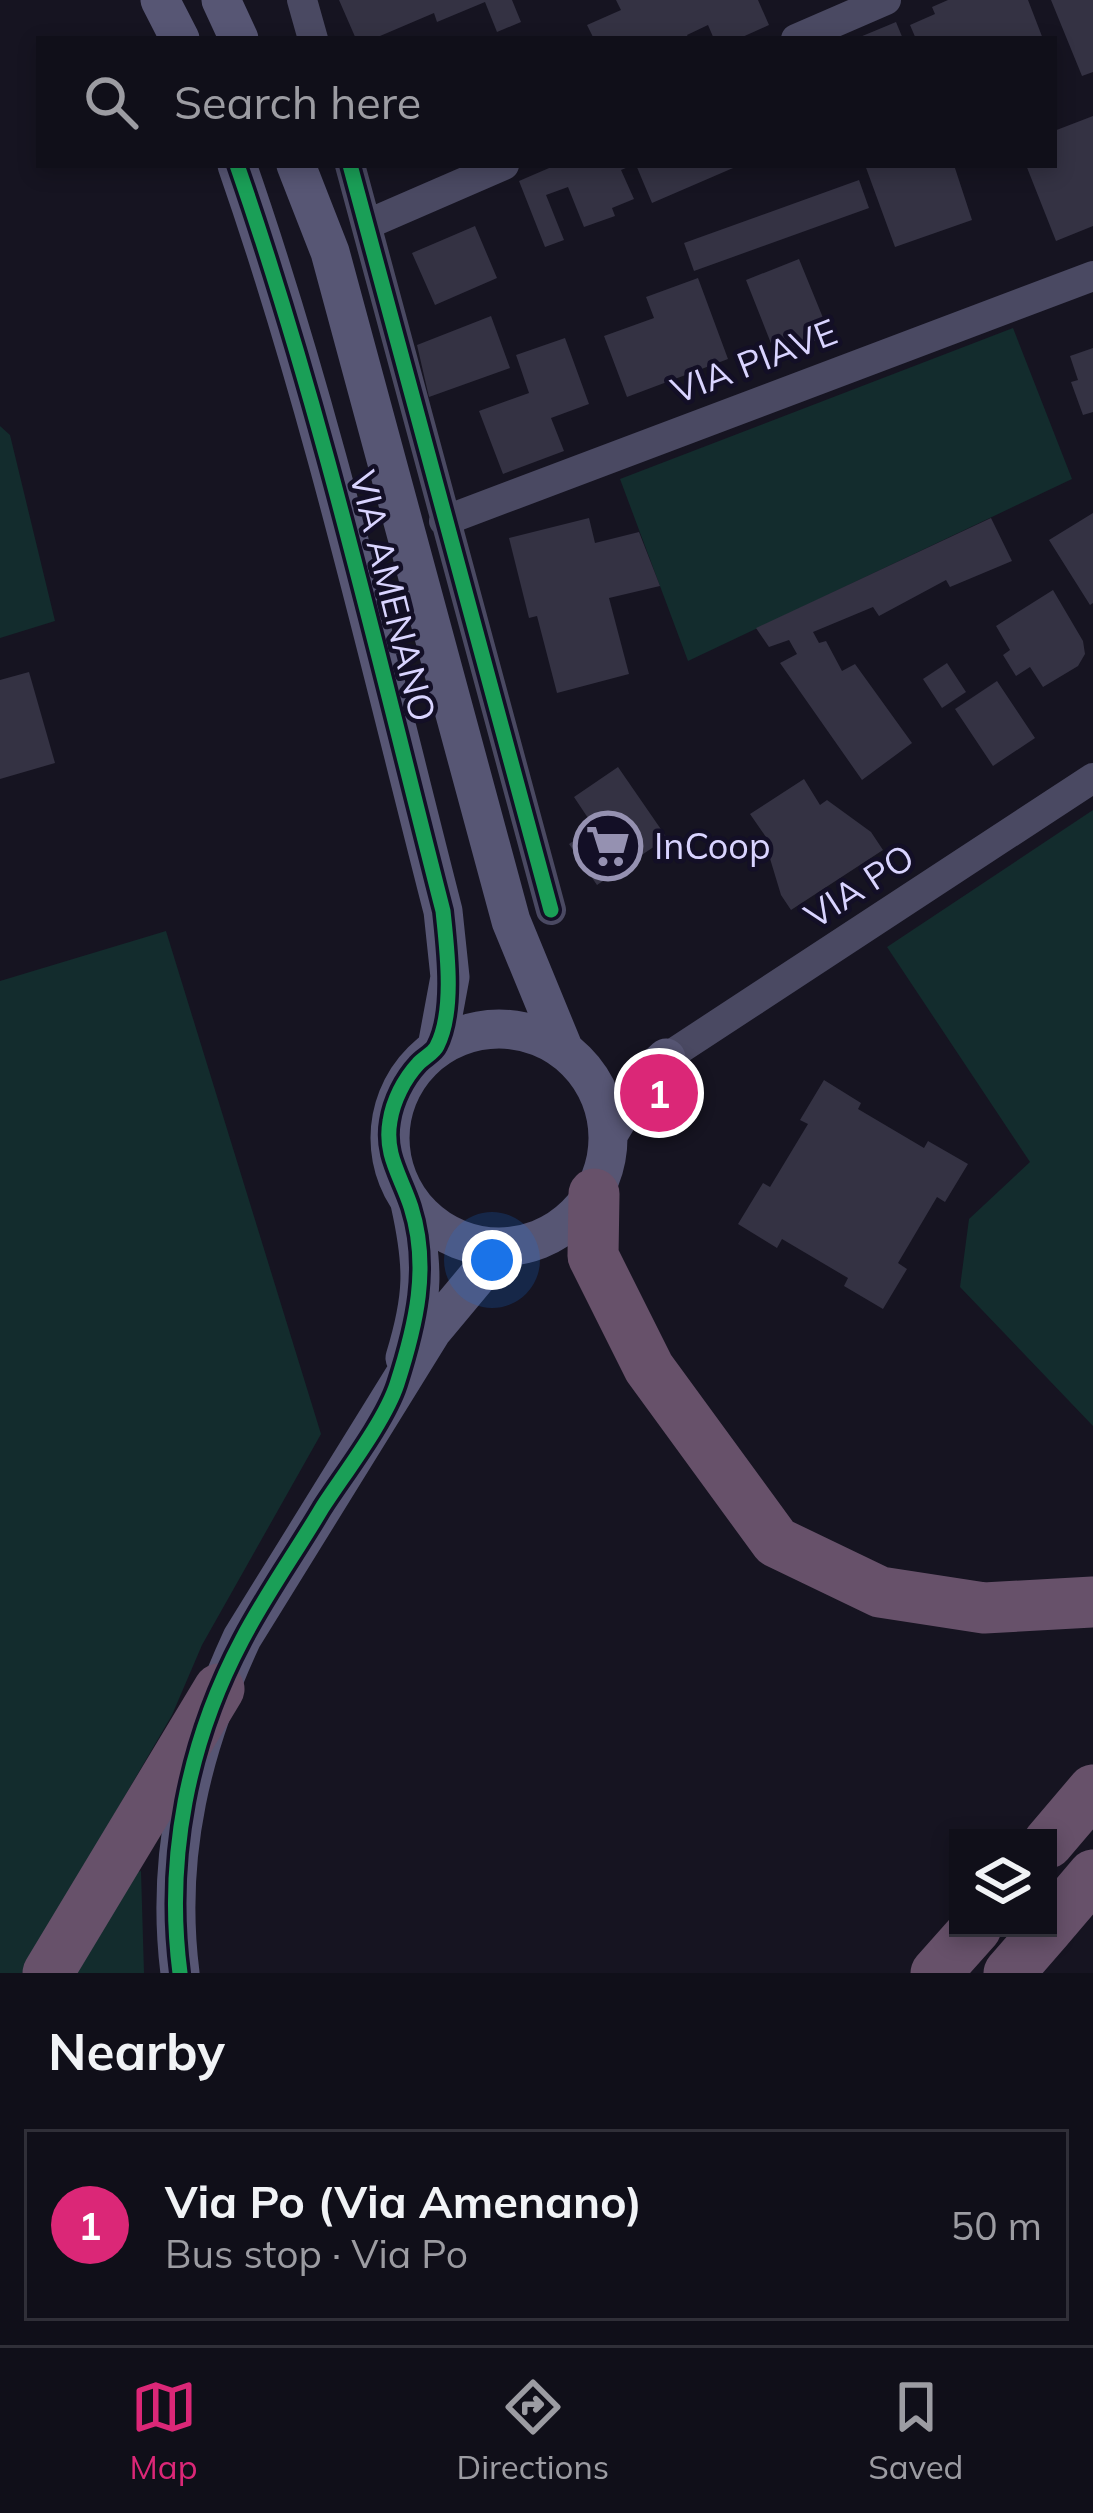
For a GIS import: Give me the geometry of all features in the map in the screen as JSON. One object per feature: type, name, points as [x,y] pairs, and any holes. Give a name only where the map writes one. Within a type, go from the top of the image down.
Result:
[{"type":"highway","points":[[594,1194],[593,1256],[649,1368],[776,1542],[880,1592],[983,1608],[1093,1602]]},
{"type":"highway","points":[[48,1973],[219,1689]]},
{"type":"highway","points":[[1057,1832],[1093,1790]]},
{"type":"highway","points":[[1057,1917],[1093,1875]]},
{"type":"highway","points":[[936,1973],[968,1937]]},
{"type":"highway","points":[[1009,1973],[1040,1937]]},
{"type":"main road","points":[[160,0],[178,36]]},
{"type":"main road","points":[[221,0],[238,36]]},
{"type":"main road","name":"VIA AMENANO","points":[[239,168],[311,398],[443,911],[450,977],[437,1047]]},
{"type":"main road","name":"VIA AMENANO","points":[[297,168],[330,252],[511,921],[569,1054]]},
{"type":"main road","points":[[394,1392],[418,1307],[422,1259],[410,1203],[396,1178],[389,1149],[390,1120],[407,1079],[437,1047],[488,1029],[528,1033],[569,1054],[610,1065],[666,1058]]},
{"type":"main road","points":[[410,1203],[446,1235],[478,1246],[512,1247],[546,1238],[574,1219],[594,1194],[606,1165],[609,1133],[603,1102],[588,1074],[569,1054]]},
{"type":"main road","points":[[609,1133],[639,1083],[666,1058]]},
{"type":"main road","points":[[180,1973],[174,1890],[179,1830],[202,1735],[242,1638],[432,1330],[482,1271],[512,1247]]},
{"type":"street","points":[[302,0],[312,36]]},
{"type":"street","points":[[803,36],[886,0]]},
{"type":"street","points":[[351,168],[551,910]]},
{"type":"street","points":[[368,224],[497,168]]},
{"type":"street","name":"VIA PIAVE","points":[[444,521],[1093,276]]},
{"type":"street","name":"VIA PO","points":[[666,1058],[1093,778]]},
{"type":"green space","points":[[1013,328],[1072,479],[688,661],[620,479]]},
{"type":"green space","points":[[0,426],[10,435],[55,621],[0,638]]},
{"type":"green space","points":[[1093,810],[1093,1426],[960,1287],[969,1219],[1030,1162],[887,947]]},
{"type":"green space","points":[[166,931],[321,1434],[202,1645],[172,1715],[22,1973],[0,1973],[0,981]]},
{"type":"green space","points":[[141,1871],[144,1973],[64,1973],[120,1876]]},
{"type":"building","points":[[339,0],[512,0],[521,22],[497,32],[485,2],[437,22],[434,13],[380,36],[355,36]]},
{"type":"building","points":[[616,0],[758,0],[769,25],[745,36],[713,36],[708,25],[688,36],[592,36],[587,25],[621,10]]},
{"type":"building","points":[[948,0],[1028,0],[1042,36],[915,36],[910,25],[935,14],[932,7]]},
{"type":"building","points":[[1051,0],[1093,0],[1093,72],[1082,76]]},
{"type":"building","points":[[896,22],[902,36],[862,36]]},
{"type":"building","points":[[1093,116],[1093,226],[1056,241],[1027,168],[1057,168],[1057,130]]},
{"type":"building","points":[[549,168],[626,168],[621,170],[634,199],[612,208],[615,216],[584,227],[568,187],[546,195],[564,240],[545,247],[519,181]]},
{"type":"building","points":[[637,168],[733,168],[652,203]]},
{"type":"building","points":[[866,168],[955,168],[972,220],[895,247]]},
{"type":"building","points":[[859,180],[869,208],[694,271],[684,243]]},
{"type":"building","points":[[475,226],[497,278],[435,305],[412,253]]},
{"type":"building","points":[[799,259],[830,335],[776,356],[746,280]]},
{"type":"building","points":[[698,278],[728,359],[627,397],[604,336],[654,318],[646,297]]},
{"type":"building","points":[[491,316],[510,368],[429,397],[417,345]]},
{"type":"building","points":[[565,338],[589,404],[551,418],[564,451],[503,474],[479,411],[529,393],[516,355]]},
{"type":"building","points":[[1093,348],[1093,412],[1083,415],[1071,382],[1078,380],[1070,356]]},
{"type":"building","points":[[1093,513],[1093,603],[1090,605],[1049,540]]},
{"type":"building","points":[[589,518],[595,543],[639,532],[660,586],[609,598],[629,674],[557,693],[537,616],[529,618],[509,538]]},
{"type":"building","points":[[991,518],[1012,561],[950,587],[946,580],[879,616],[873,607],[813,632],[819,643],[826,641],[842,671],[855,664],[912,743],[862,780],[780,663],[797,654],[789,640],[769,647],[756,628]]},
{"type":"building","points":[[1053,590],[1083,641],[1085,654],[1078,666],[1043,687],[1030,667],[1016,676],[1003,655],[1010,650],[996,626]]},
{"type":"building","points":[[947,663],[966,692],[942,708],[923,679]]},
{"type":"building","points":[[29,672],[55,763],[0,779],[0,680]]},
{"type":"building","points":[[997,681],[1035,738],[993,766],[955,709]]},
{"type":"building","points":[[618,767],[667,838],[597,885],[569,844],[594,827],[574,797]]},
{"type":"building","points":[[804,779],[820,805],[827,800],[871,832],[883,850],[791,910],[781,895],[768,840],[750,814]]},
{"type":"building","points":[[824,1080],[861,1103],[858,1109],[924,1148],[928,1141],[968,1164],[945,1202],[937,1197],[898,1263],[907,1269],[883,1309],[844,1286],[848,1278],[782,1239],[777,1248],[738,1224],[763,1183],[770,1187],[808,1124],[800,1120]]},
{"type":"cycle path","points":[[180,1973],[176,1930],[179,1844],[207,1719],[251,1623],[374,1431],[404,1362],[415,1318],[420,1252],[411,1207],[391,1155],[390,1121],[404,1083],[437,1046],[448,998],[443,911],[372,630],[296,349],[238,168]]},
{"type":"cycle path","points":[[351,168],[551,910]]},
{"type":"place","name":"InCoop","points":[[608,846]]},
{"type":"place","name":"Via Po (Via Amenano)","points":[[659,1093]]}]
